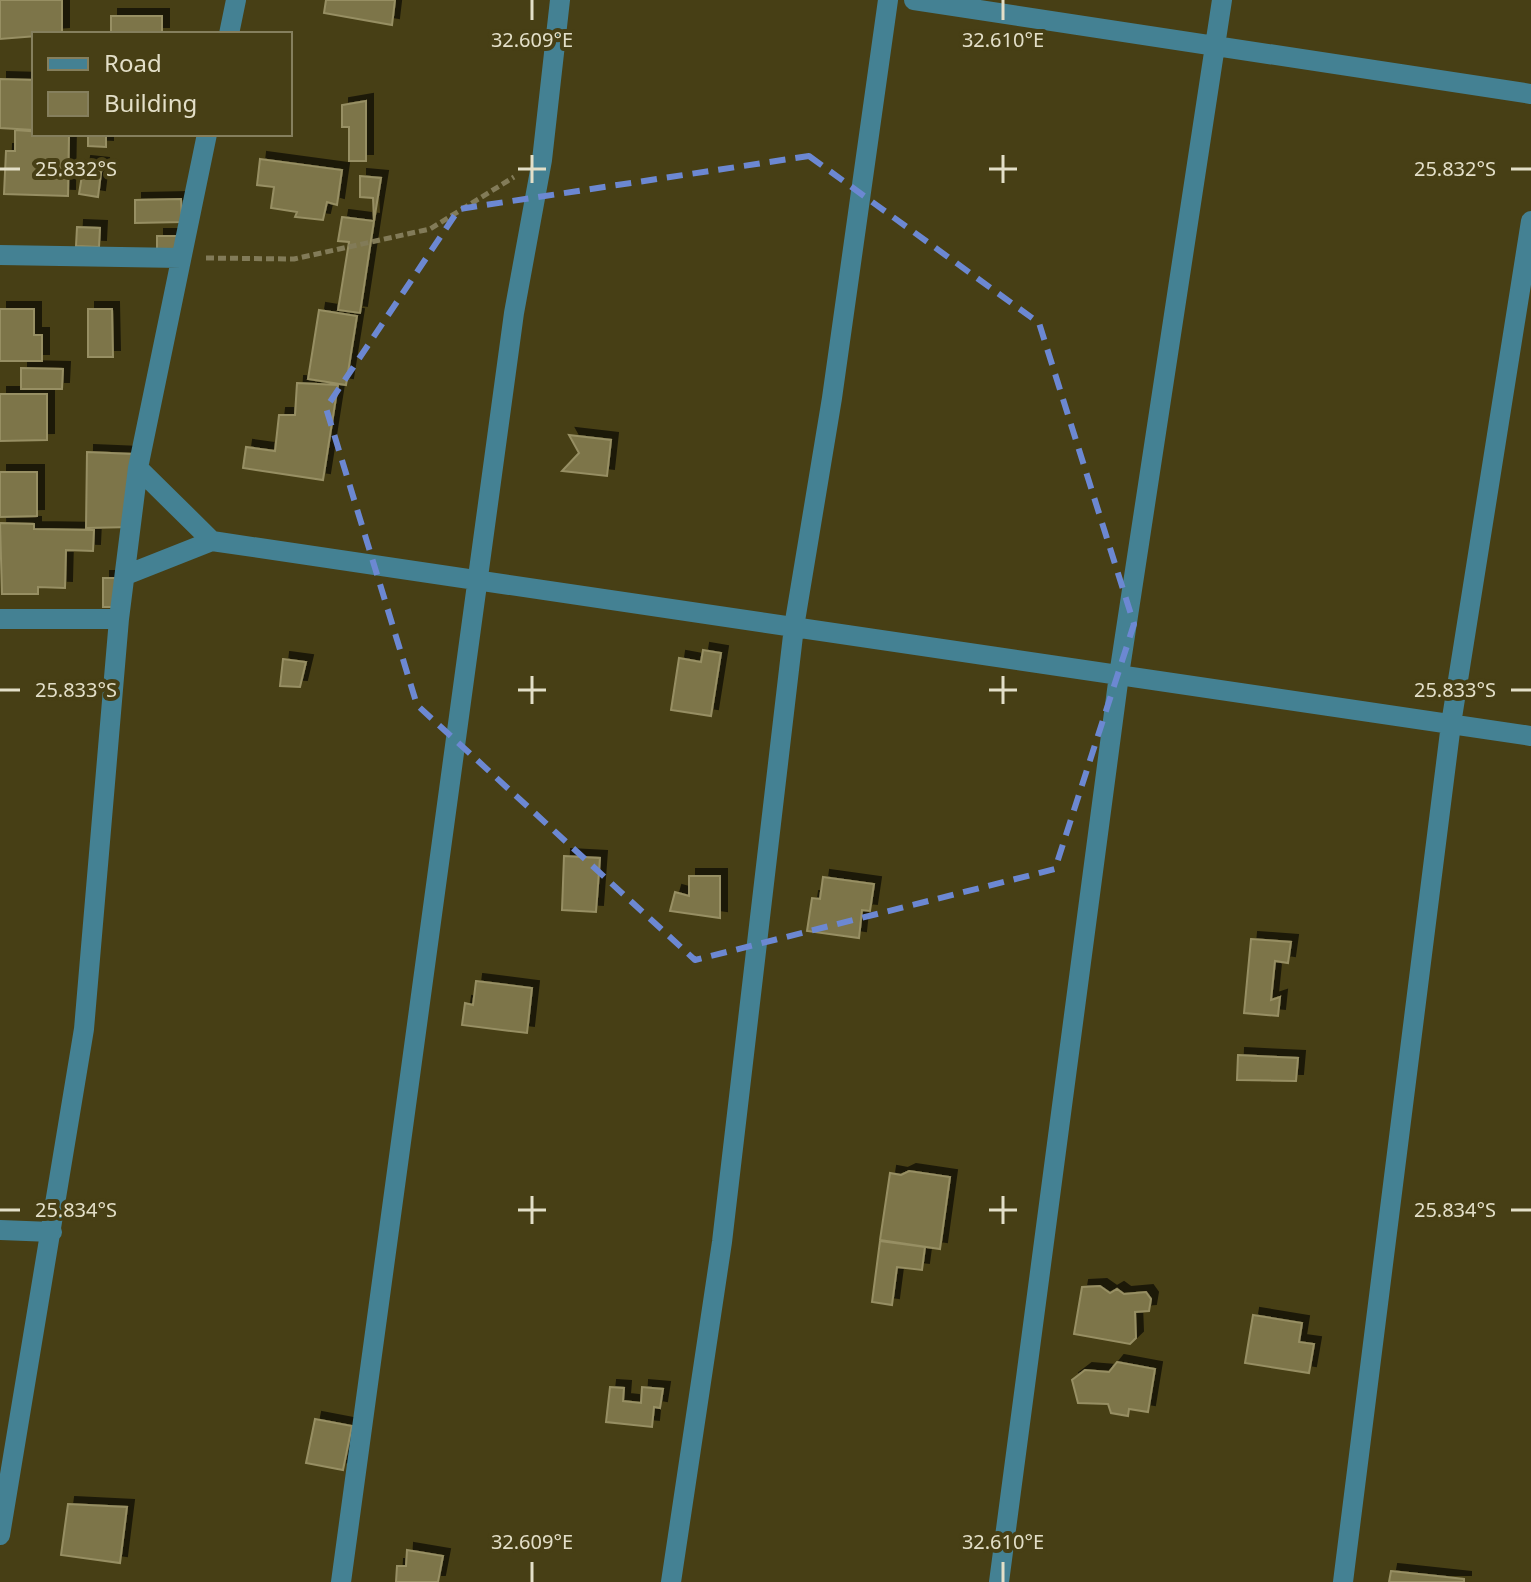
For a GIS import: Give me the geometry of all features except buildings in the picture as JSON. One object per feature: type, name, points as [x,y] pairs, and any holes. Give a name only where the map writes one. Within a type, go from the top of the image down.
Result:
[{"type":"street","points":[[229,32],[236,0]]},
{"type":"street","points":[[341,1582],[514,313],[542,160],[560,0]]},
{"type":"street","points":[[671,1582],[722,1242],[794,627],[832,398],[888,0]]},
{"type":"street","points":[[914,0],[1531,94]]},
{"type":"street","points":[[999,1582],[1119,675],[1222,0]]},
{"type":"street","points":[[0,1535],[84,1029],[119,619],[138,468],[207,136]]},
{"type":"street","points":[[1343,1582],[1451,724],[1531,221]]},
{"type":"street","points":[[0,255],[181,258]]},
{"type":"street","points":[[138,468],[212,541]]},
{"type":"street","points":[[126,575],[212,541],[1531,736]]},
{"type":"street","points":[[0,619],[119,619]]},
{"type":"street","points":[[0,1230],[52,1232]]},
{"type":"path","points":[[181,258],[294,259],[430,229],[542,160]]},
{"type":"highlighted area","points":[[809,156],[1039,323],[1134,624],[1055,869],[695,960],[417,705],[326,408],[459,209]]}]
